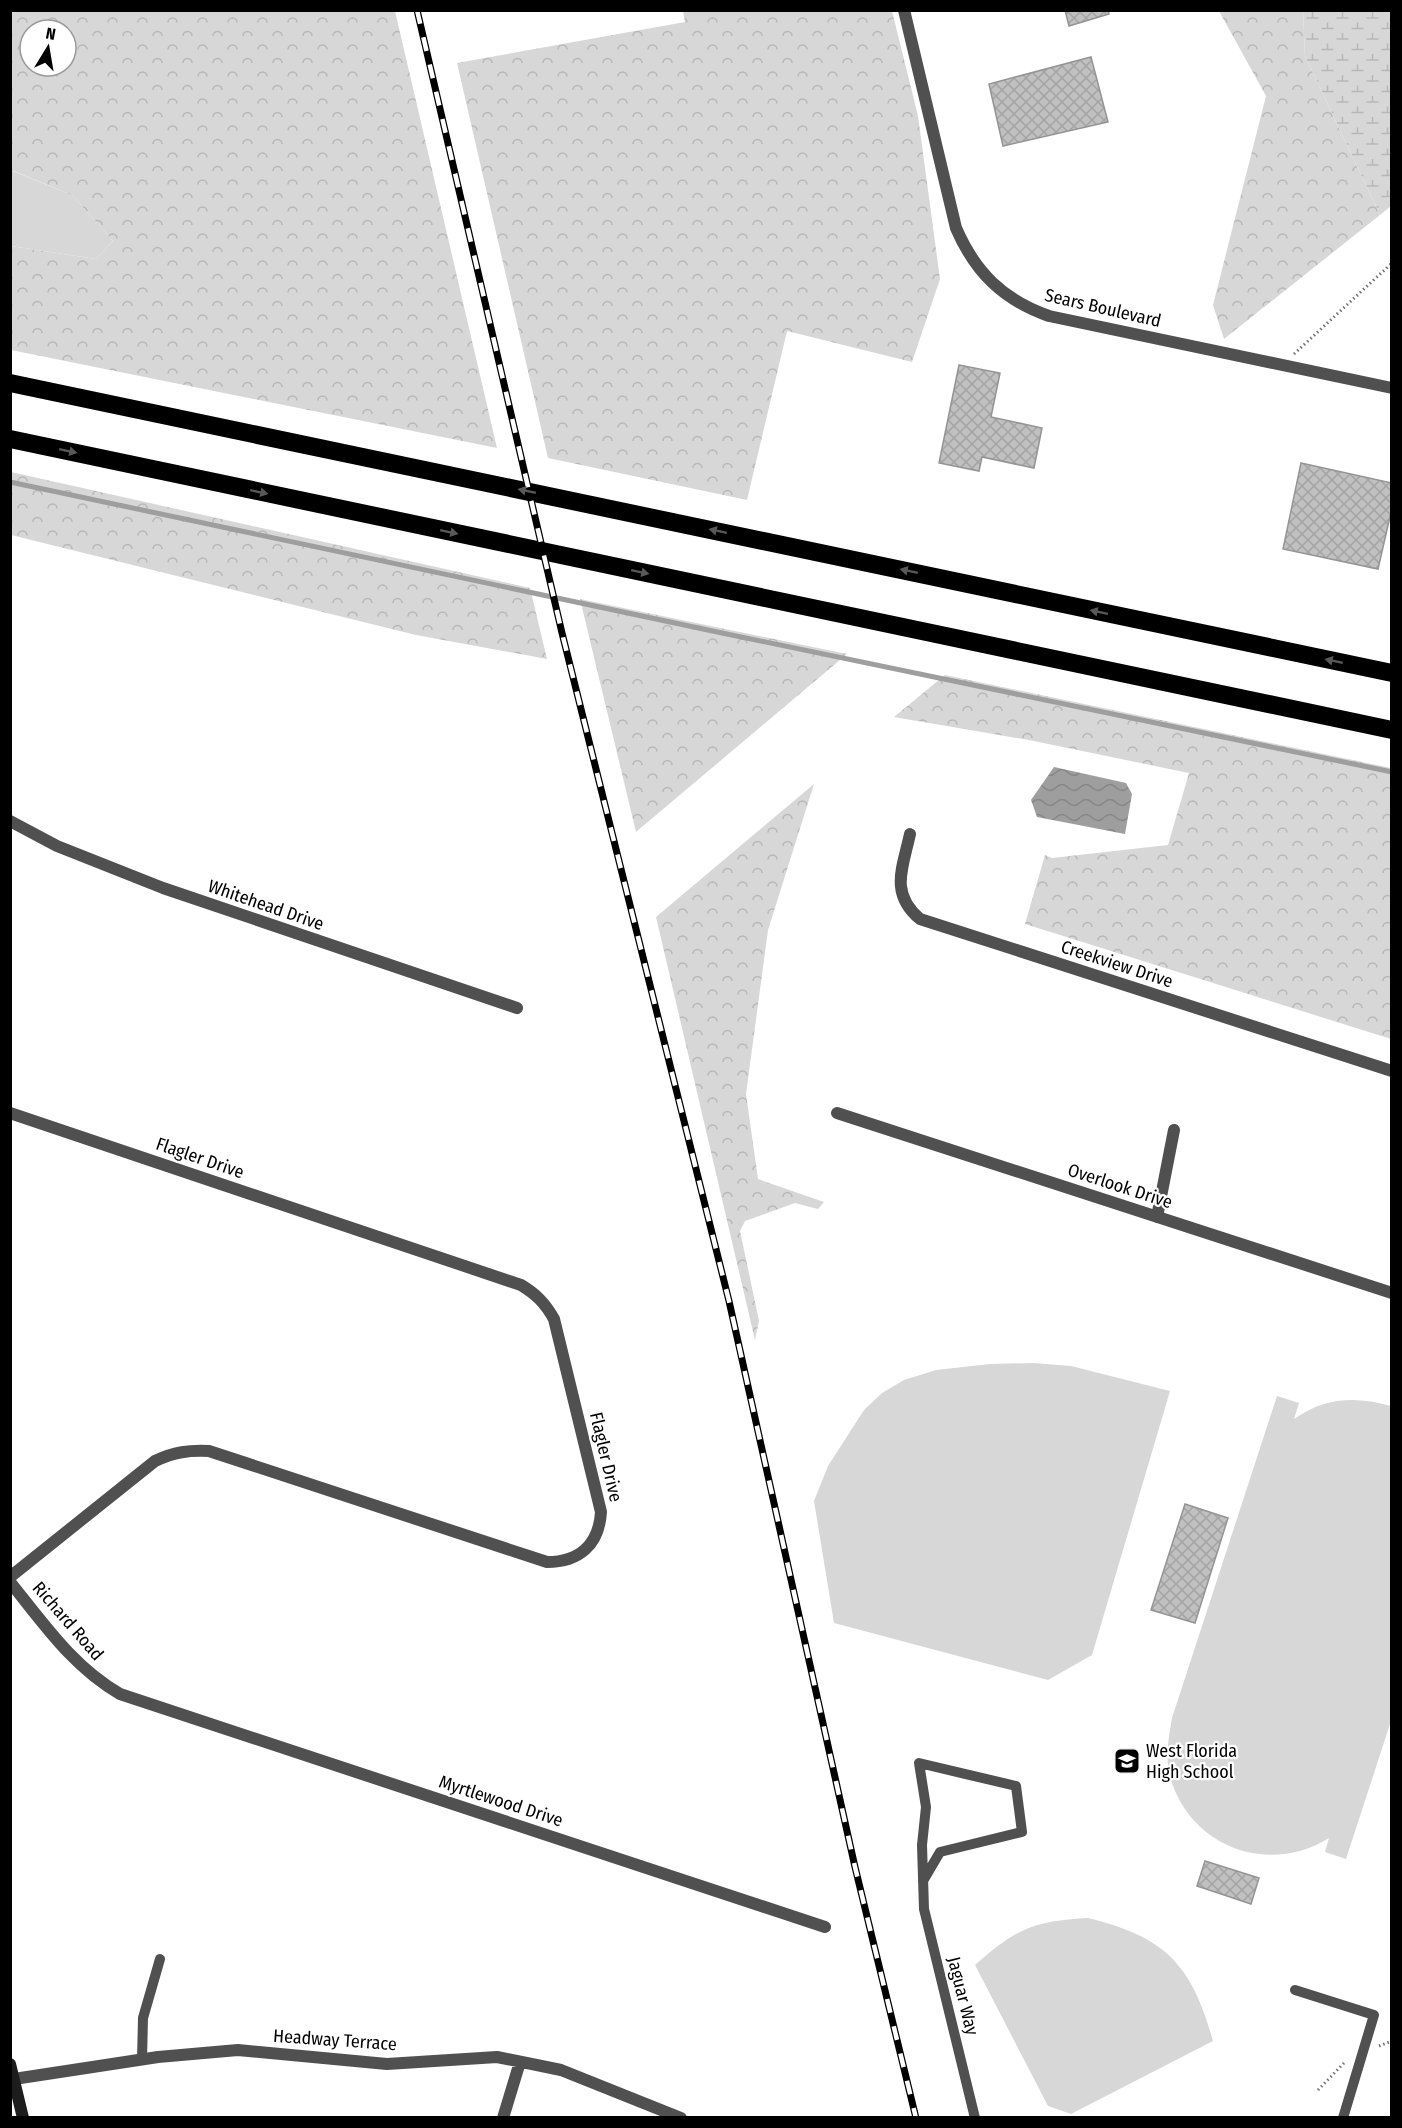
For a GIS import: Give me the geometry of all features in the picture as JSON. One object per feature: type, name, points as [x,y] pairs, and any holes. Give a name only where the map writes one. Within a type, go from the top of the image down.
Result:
[{"type":"highway","points":[[10,382],[1392,673]]},
{"type":"highway","points":[[10,439],[1392,730]]},
{"type":"main road","points":[[10,2064],[23,2118]]},
{"type":"street","name":"Sears Boulevard","points":[[904,10],[956,228],[977,267],[993,285],[1011,299],[1049,316],[1392,388]]},
{"type":"street","name":"Whitehead Drive","points":[[10,820],[57,846],[163,888],[517,1008]]},
{"type":"street","name":"Creekview Drive","points":[[910,834],[899,886],[907,908],[920,918],[1392,1071]]},
{"type":"street","name":"Flagler Drive","points":[[10,1113],[521,1285],[534,1293],[546,1305],[554,1319],[601,1512],[600,1526],[586,1550],[569,1560],[547,1562],[209,1451],[191,1450],[171,1454],[155,1461],[10,1577]]},
{"type":"street","name":"Overlook Drive","points":[[837,1113],[1392,1293]]},
{"type":"street","points":[[1157,1217],[1174,1130]]},
{"type":"street","name":"Richard Road","points":[[10,1582],[76,1664],[98,1682],[120,1694],[165,1710]]},
{"type":"street","name":"Myrtlewood Drive","points":[[165,1710],[825,1928]]},
{"type":"street","name":"Headway Terrace","points":[[14,2079],[142,2060],[238,2050],[387,2064],[496,2057],[561,2070],[681,2118]]},
{"type":"street","points":[[504,2118],[520,2062]]},
{"type":"lane","name":"Jaguar Way","points":[[923,1881],[940,1852],[1022,1832],[1016,1786],[919,1763],[926,1807],[922,1845],[923,1881],[924,1909],[975,2118]]},
{"type":"lane","points":[[142,2060],[143,2018],[160,1959]]},
{"type":"lane","points":[[1295,1990],[1374,2015],[1342,2118]]},
{"type":"path","points":[[1281,365],[1392,263]]},
{"type":"green space","points":[[11,10],[395,11],[497,448],[11,350],[11,246],[96,259],[113,241],[72,195],[11,170]]},
{"type":"green space","points":[[683,11],[892,11],[918,116],[940,279],[912,362],[787,331],[747,500],[548,458],[457,63],[685,22]]},
{"type":"green space","points":[[1219,11],[1303,11],[1305,56],[1380,215],[1224,339],[1213,305],[1266,96]]},
{"type":"green space","points":[[1303,11],[1391,11],[1391,206],[1380,215],[1305,56]]},
{"type":"green space","points":[[10,170],[72,195],[113,241],[96,259],[11,246]]},
{"type":"green space","points":[[11,472],[530,588],[547,659],[416,635],[11,535]]},
{"type":"green space","points":[[580,599],[847,654],[636,832]]},
{"type":"green space","points":[[945,675],[1391,768],[1391,1039],[1025,924],[1045,855],[1052,858],[1168,845],[1189,773],[1029,740],[894,717]]},
{"type":"green space","points":[[814,784],[768,930],[746,1094],[758,1179],[824,1202],[818,1209],[795,1203],[745,1221],[740,1231],[759,1321],[755,1340],[656,917]]},
{"type":"green space","points":[[1033,1363],[1071,1366],[1170,1391],[1092,1655],[1048,1680],[834,1623],[814,1501],[828,1466],[864,1410],[882,1393],[904,1380],[936,1370],[990,1364]]},
{"type":"green space","points":[[1277,1396],[1299,1403],[1294,1419],[1317,1406],[1341,1400],[1365,1401],[1391,1406],[1391,1721],[1346,1859],[1325,1852],[1329,1838],[1307,1849],[1284,1854],[1261,1854],[1239,1849],[1218,1840],[1199,1826],[1184,1808],[1173,1786],[1168,1769],[1168,1743],[1172,1718]]},
{"type":"green space","points":[[1088,1918],[1137,1935],[1156,1945],[1172,1958],[1196,1992],[1213,2041],[1071,2114],[1048,2106],[975,1965],[1002,1943],[1026,1929],[1069,1919]]},
{"type":"water","points":[[1054,767],[1126,783],[1132,794],[1125,834],[1037,817],[1031,800]]},
{"type":"building","points":[[1065,10],[1108,10],[1109,14],[1069,26]]},
{"type":"building","points":[[1091,57],[1108,122],[1003,146],[989,84]]},
{"type":"building","points":[[959,365],[1000,373],[991,417],[1042,428],[1034,468],[982,457],[979,471],[939,463]]},
{"type":"building","points":[[1301,463],[1392,483],[1392,508],[1378,569],[1283,549]]},
{"type":"building","points":[[1185,1504],[1228,1518],[1195,1623],[1151,1610]]},
{"type":"building","points":[[1205,1861],[1259,1878],[1251,1904],[1197,1886]]},
{"type":"waterway","points":[[10,482],[1392,772]]},
{"type":"railway","points":[[417,10],[562,633],[729,1301],[855,1867],[916,2118]]},
{"type":"place","name":"West Florida High School","points":[[1127,1761]]}]
